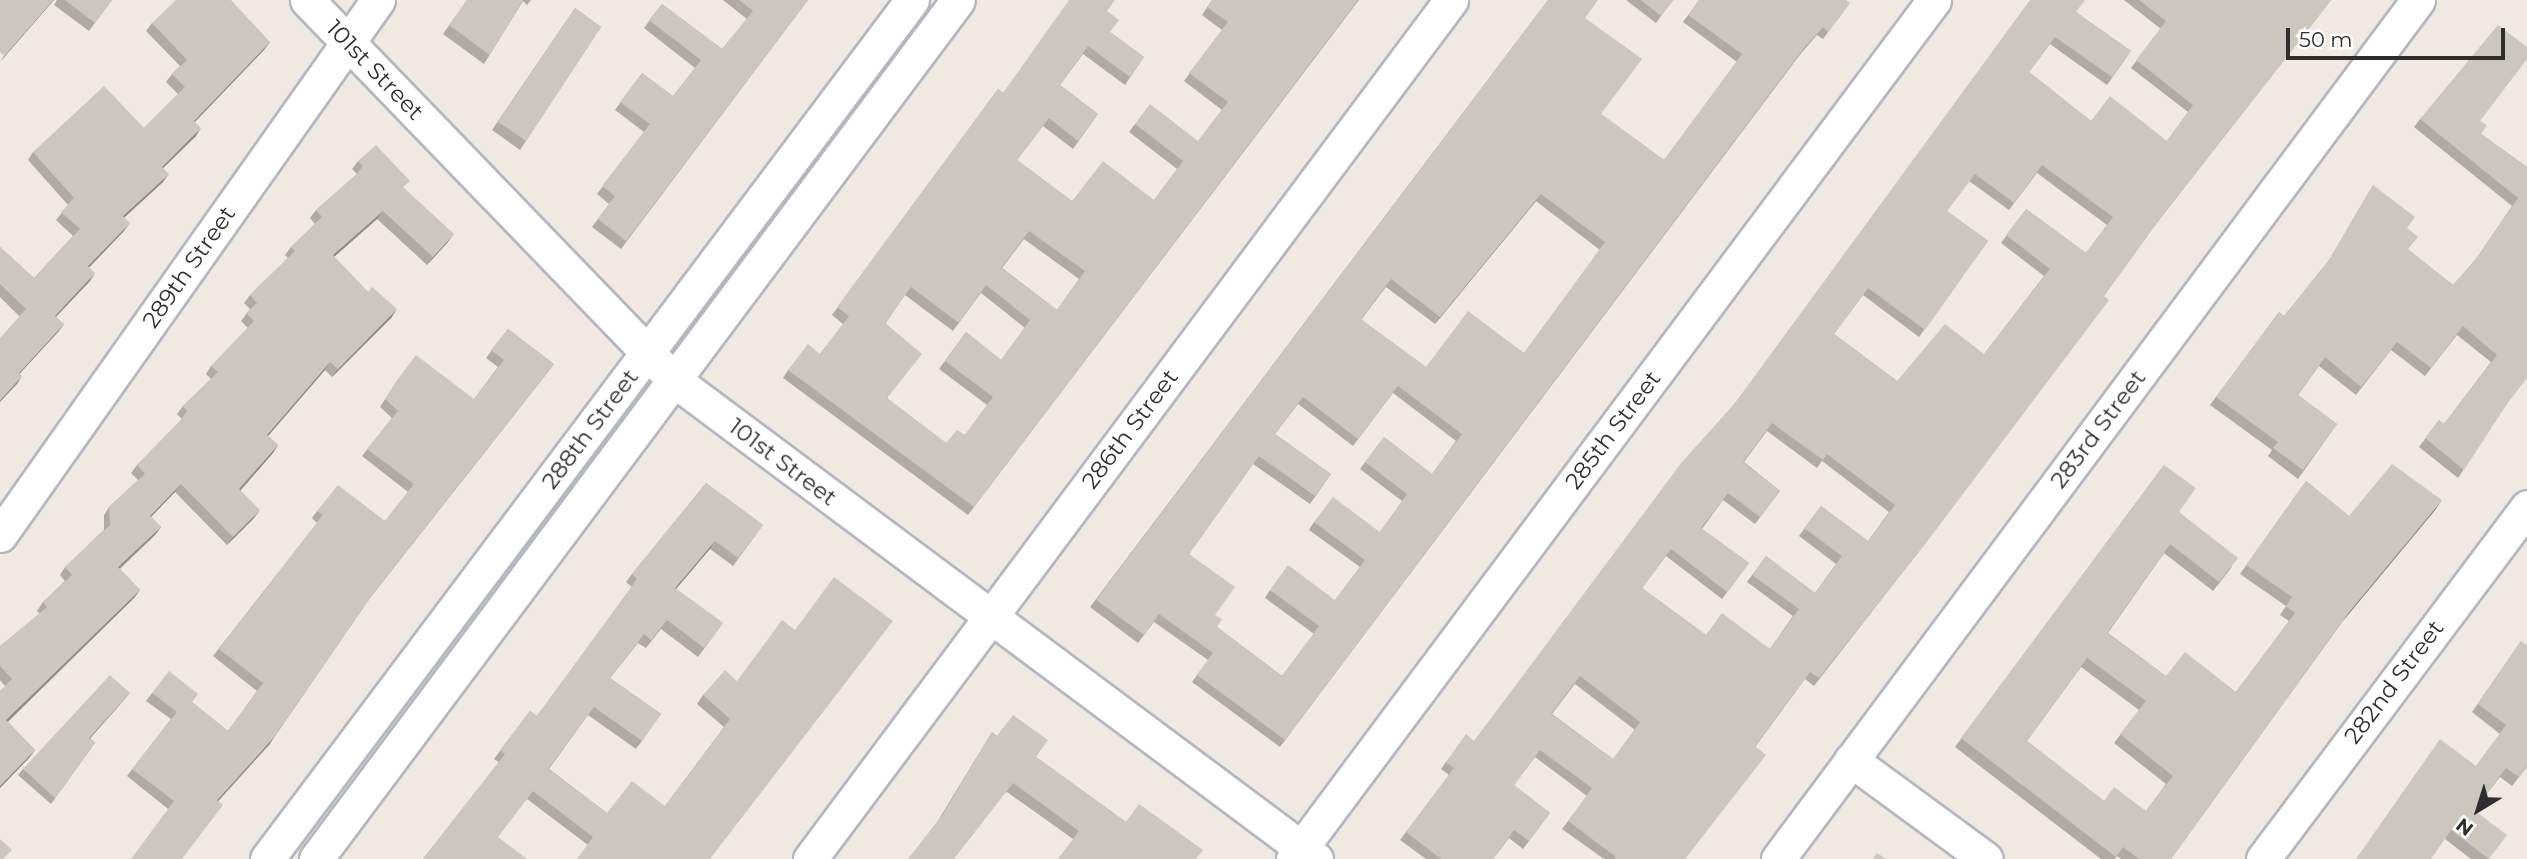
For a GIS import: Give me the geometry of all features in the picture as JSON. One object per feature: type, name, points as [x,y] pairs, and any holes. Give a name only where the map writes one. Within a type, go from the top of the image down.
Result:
[{"type":"street","name":"101st Street","points":[[307,0],[674,380],[1303,855]]},
{"type":"street","name":"289th Street","points":[[0,535],[378,0]]},
{"type":"street","name":"288th Street","points":[[267,859],[912,0]]},
{"type":"street","name":"288th Street","points":[[316,859],[958,0]]},
{"type":"street","name":"286th Street","points":[[810,859],[1451,0]]},
{"type":"street","name":"285th Street","points":[[1303,855],[1934,0]]},
{"type":"street","name":"283rd Street","points":[[1778,859],[2418,0]]},
{"type":"street","name":"282nd Street","points":[[2263,859],[2527,507]]},
{"type":"street","points":[[447,620],[477,644]]},
{"type":"street","points":[[1852,760],[1986,859]]},
{"type":"building","points":[[0,0],[53,0],[4,56],[0,52]]},
{"type":"building","points":[[65,0],[112,0],[95,23]]},
{"type":"building","points":[[176,0],[231,0],[270,42],[194,121],[201,128],[162,167],[169,174],[123,216],[130,223],[88,266],[95,273],[55,316],[64,324],[19,373],[22,376],[0,400],[0,338],[26,309],[0,284],[0,247],[34,278],[80,229],[61,212],[74,198],[33,152],[104,86],[144,128],[185,87],[172,74],[187,60],[152,23]]},
{"type":"building","points":[[467,0],[523,0],[490,55],[449,25]]},
{"type":"building","points":[[739,0],[808,0],[626,241],[598,219],[615,196],[602,186],[650,124],[620,102],[642,73],[673,96],[701,60],[649,20],[662,4],[722,49],[753,11]]},
{"type":"building","points":[[1069,0],[1115,0],[1107,11],[1119,20],[1110,32],[1144,57],[1130,77],[1088,46],[1060,85],[1098,114],[1078,141],[1049,118],[1017,160],[1072,201],[1103,161],[1154,200],[1183,161],[1135,124],[1150,104],[1198,141],[1228,102],[1189,73],[1228,22],[1207,7],[1212,0],[1358,0],[974,507],[788,370],[808,344],[820,354],[849,316],[837,307],[998,89],[1003,93]],"holes":[[[1029,231],[1085,271],[1057,310],[1001,268]],[[986,285],[1030,320],[1001,360],[966,332],[945,361],[993,397],[965,435],[957,430],[946,443],[887,398],[922,354],[885,323],[911,287],[959,323]]]},
{"type":"building","points":[[1548,0],[1598,0],[1585,18],[1642,59],[1601,114],[1664,160],[1742,54],[1688,15],[1699,0],[1846,0],[1850,3],[1828,32],[1823,27],[1804,48],[1285,740],[1197,675],[1213,653],[1159,614],[1144,635],[1096,600]],"holes":[[[1541,194],[1605,242],[1524,353],[1468,311],[1426,367],[1361,319],[1391,279],[1440,317]],[[1398,386],[1462,434],[1432,474],[1384,437],[1365,462],[1407,494],[1380,532],[1333,497],[1314,522],[1365,560],[1335,600],[1288,565],[1270,590],[1319,626],[1282,676],[1217,627],[1222,619],[1215,615],[1235,587],[1189,554],[1259,456],[1315,496],[1331,474],[1275,434],[1303,397],[1358,439]]]},
{"type":"building","points":[[1641,0],[1673,0],[1661,16]]},
{"type":"building","points":[[2030,0],[2085,0],[2076,12],[2131,51],[2112,77],[2055,37],[2029,72],[2091,121],[2110,96],[2167,141],[2193,105],[2136,60],[2166,21],[2139,0],[2331,0],[2162,216],[2104,296],[2109,300],[1926,543],[1819,678],[1810,672],[1755,746],[1766,755],[1685,859],[1614,859],[1616,857],[1568,821],[1592,788],[1540,750],[1514,785],[1550,813],[1529,841],[1514,830],[1493,859],[1441,859],[1406,832],[1454,768],[1446,762],[1466,734],[1474,741],[1682,462],[1735,403]],"holes":[[[2042,165],[2113,217],[2086,253],[2026,209],[2006,235],[2050,269],[1984,354],[1945,324],[1897,381],[1834,334],[1868,288],[1925,330],[1988,241],[1947,211],[1975,174],[2014,203]],[[1772,423],[1823,460],[1827,454],[1895,505],[1868,541],[1821,506],[1804,528],[1842,556],[1815,593],[1766,556],[1752,575],[1799,609],[1770,649],[1722,613],[1706,635],[1642,588],[1671,549],[1727,592],[1749,563],[1701,528],[1728,493],[1760,517],[1780,491],[1743,462]],[[1580,676],[1640,722],[1613,759],[1551,714]]]},
{"type":"building","points":[[575,8],[601,27],[526,141],[498,122]]},
{"type":"building","points":[[2498,25],[2527,47],[2527,59],[2480,121],[2487,125],[2481,134],[2527,167],[2527,378],[2464,470],[2425,438],[2439,420],[2444,424],[2497,355],[2463,326],[2431,368],[2397,342],[2361,387],[2325,357],[2298,395],[2337,424],[2303,470],[2273,448],[2278,442],[2216,397],[2279,312],[2284,316],[2331,257],[2373,185],[2415,217],[2407,228],[2418,237],[2408,249],[2453,285],[2476,259],[2518,198],[2420,119]]},
{"type":"building","points":[[376,145],[410,181],[403,187],[454,234],[433,257],[383,211],[333,255],[368,292],[372,287],[397,309],[338,369],[330,362],[267,435],[278,445],[239,489],[260,510],[233,537],[181,484],[150,516],[161,527],[118,567],[140,590],[6,720],[35,750],[0,786],[0,691],[12,679],[0,666],[0,646],[47,607],[43,602],[72,575],[65,567],[110,525],[109,507],[145,474],[137,465],[181,420],[187,411],[183,406],[218,372],[211,366],[254,321],[246,313],[257,303],[250,295],[295,251],[291,247],[322,217],[316,210],[356,175],[363,166],[358,161]]},
{"type":"building","points":[[508,329],[554,364],[375,591],[274,737],[217,800],[223,805],[182,859],[131,859],[174,801],[132,769],[177,712],[152,693],[169,671],[198,694],[192,702],[228,731],[263,683],[219,649],[323,515],[317,511],[338,485],[385,521],[414,484],[367,449],[398,411],[385,399],[398,379],[416,355],[474,399],[504,360],[491,350]]},
{"type":"building","points":[[2392,464],[2442,500],[2349,612],[2171,859],[2139,859],[2123,847],[2116,857],[1961,738],[2164,465],[2196,488],[2179,512],[2238,558],[2219,582],[2170,544],[2107,633],[2166,676],[2185,652],[2236,692],[2295,613],[2286,606],[2292,597],[2246,565],[2306,481],[2349,516]],"holes":[[[2087,658],[2146,701],[2120,734],[2173,776],[2146,811],[2114,787],[2104,801],[2027,741]]]},
{"type":"building","points":[[706,483],[763,525],[738,558],[715,541],[675,588],[723,623],[704,648],[667,620],[651,640],[644,634],[610,678],[661,714],[642,741],[594,707],[548,769],[607,813],[632,781],[665,806],[730,719],[703,695],[725,670],[737,681],[782,620],[795,630],[834,577],[893,621],[710,859],[577,859],[593,837],[533,791],[498,837],[527,859],[423,859],[505,754],[500,750],[530,711],[537,716],[637,579],[632,574]]},
{"type":"building","points":[[2521,641],[2527,645],[2527,766],[2519,777],[2506,768],[2474,810],[2507,835],[2489,859],[2451,830],[2431,859],[2356,859],[2440,739],[2476,766],[2506,725],[2478,704]]},
{"type":"building","points":[[110,675],[130,693],[89,738],[95,743],[55,798],[23,769]]},
{"type":"building","points":[[1013,715],[1048,740],[1036,757],[1126,822],[1139,804],[1203,850],[1196,859],[1058,859],[1079,831],[1013,783],[954,859],[908,859],[943,814],[992,732],[997,736]]},
{"type":"building","points":[[0,839],[12,850],[3,859],[0,859]]},
{"type":"building","points":[[1877,853],[1886,859],[1873,859]]}]
